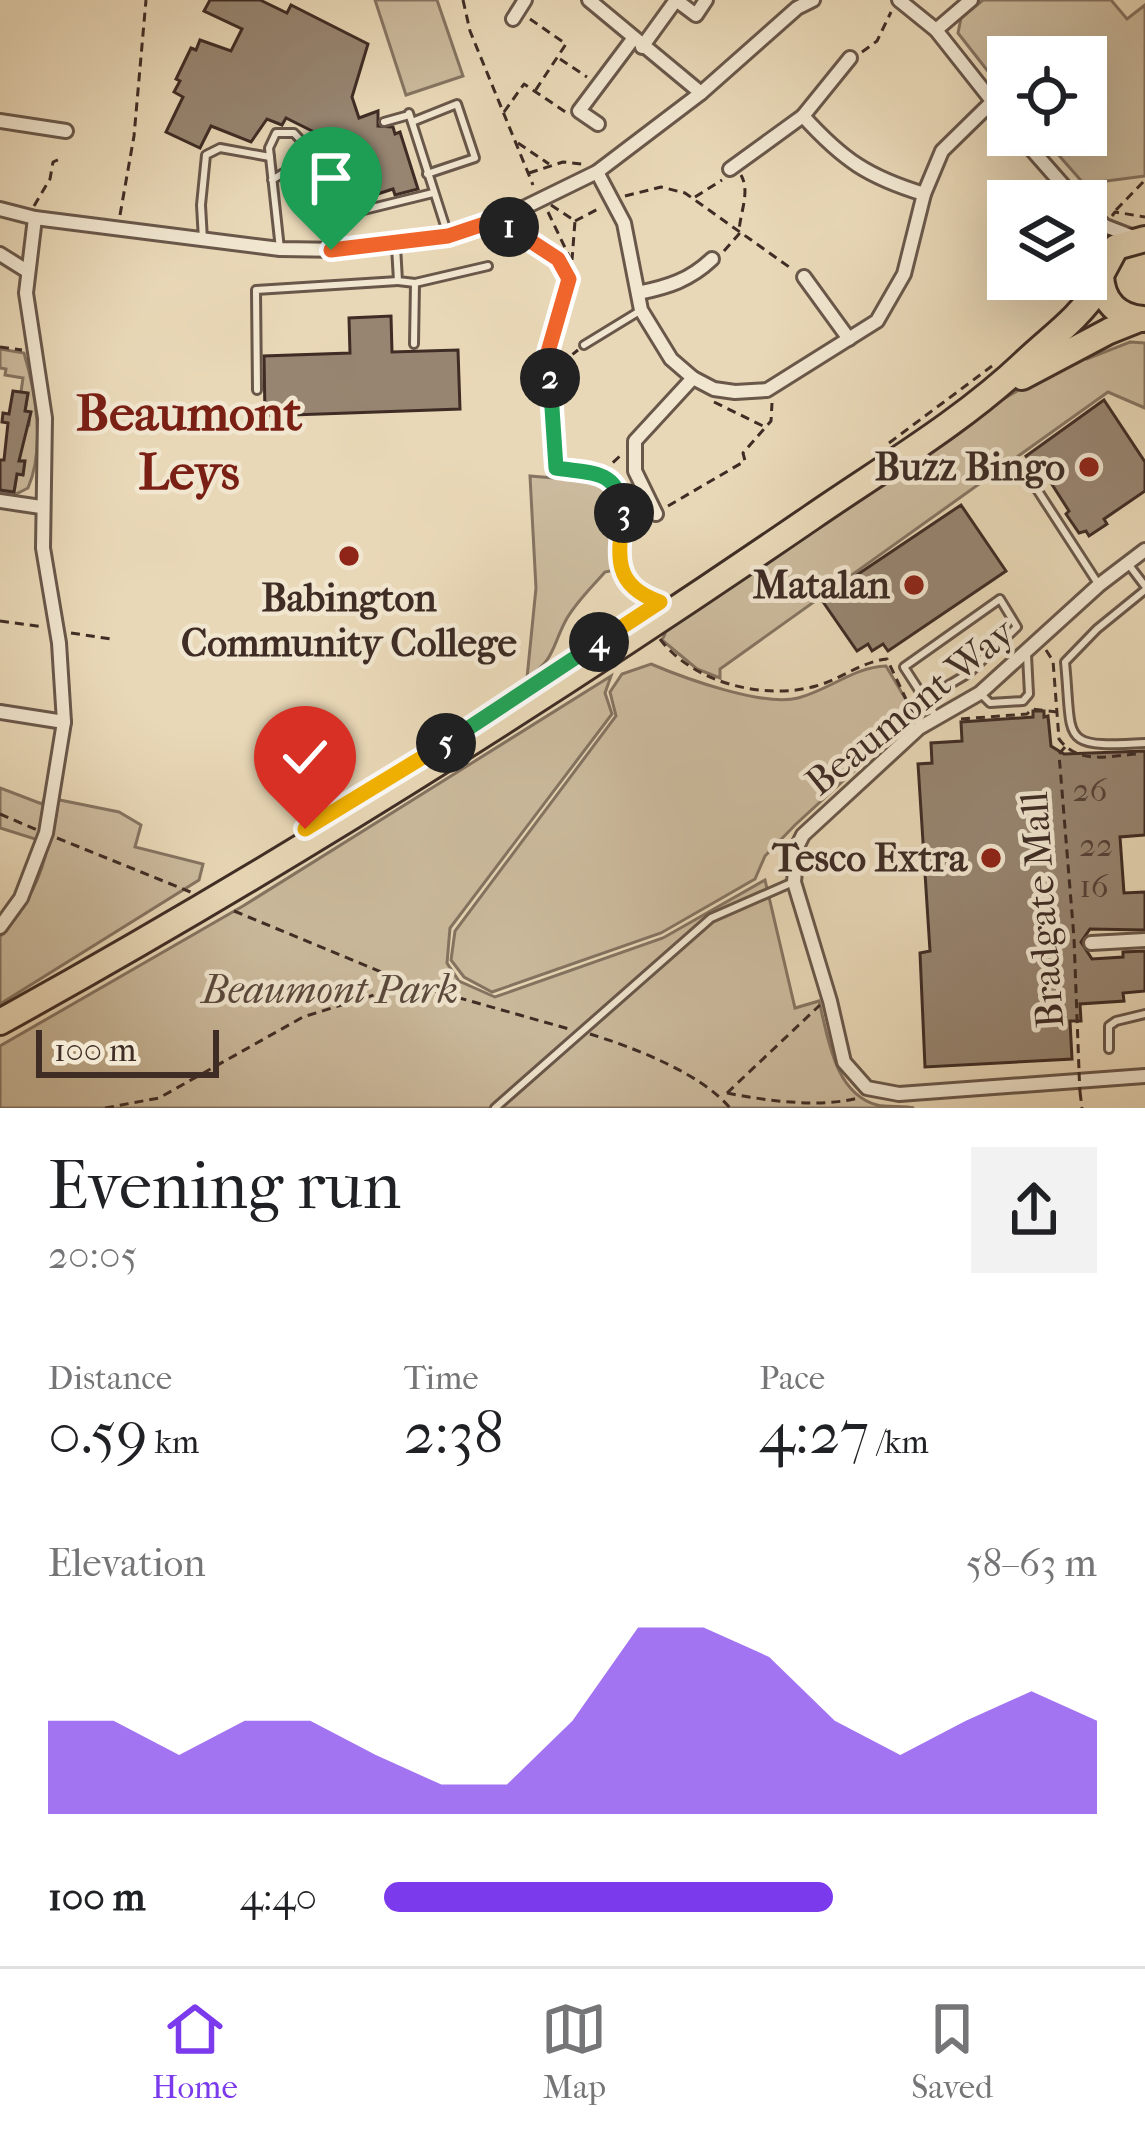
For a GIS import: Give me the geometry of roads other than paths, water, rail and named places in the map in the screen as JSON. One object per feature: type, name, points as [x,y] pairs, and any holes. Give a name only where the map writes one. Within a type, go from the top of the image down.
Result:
[{"type":"highway","points":[[1107,267],[1116,247],[1142,239]]},
{"type":"highway","points":[[1107,299],[1118,312],[1142,319]]},
{"type":"highway","points":[[0,1022],[212,904],[403,788],[656,624],[1080,316],[1089,300]]},
{"type":"highway","points":[[1000,374],[1142,319]]},
{"type":"street","points":[[591,0],[701,93]]},
{"type":"street","points":[[598,124],[579,111],[598,84],[676,0],[696,15],[706,0]]},
{"type":"street","points":[[0,209],[280,249],[344,250],[448,236],[496,220],[593,174],[701,93],[796,8],[813,0]]},
{"type":"street","points":[[936,30],[971,0]]},
{"type":"street","points":[[896,4],[936,30],[987,96]]},
{"type":"street","points":[[730,169],[803,116],[850,58]]},
{"type":"street","points":[[593,174],[614,200],[624,223],[641,310],[671,359],[693,378],[715,388],[767,390],[877,321],[904,274],[924,194],[950,139],[987,106]]},
{"type":"street","points":[[803,116],[864,173],[924,194]]},
{"type":"street","points":[[0,121],[66,131]]},
{"type":"street","points":[[1037,156],[1057,180]]},
{"type":"street","points":[[0,927],[20,898],[46,833],[64,722],[41,507],[45,418],[33,352],[27,271],[32,216]]},
{"type":"street","points":[[1107,226],[1142,239]]},
{"type":"street","points":[[0,254],[27,271]]},
{"type":"street","points":[[638,293],[694,276],[712,259]]},
{"type":"street","points":[[804,278],[849,339]]},
{"type":"street","points":[[654,510],[635,471],[635,441],[693,378]]},
{"type":"street","points":[[0,501],[41,507]]},
{"type":"street","name":"Beaumont Way","points":[[794,881],[803,835],[863,790],[920,728],[941,723],[980,693],[1099,585],[1138,558]]},
{"type":"street","points":[[0,712],[64,722]]},
{"type":"street","points":[[794,881],[844,1062],[867,1088],[921,1101],[1145,1076]]},
{"type":"street","points":[[1091,943],[1145,940]]},
{"type":"lane","points":[[384,122],[457,104],[475,158],[428,174]]},
{"type":"lane","points":[[410,117],[448,236]]},
{"type":"lane","points":[[272,180],[301,162],[305,145],[294,133],[276,133],[269,152],[272,180],[280,249]]},
{"type":"lane","points":[[203,240],[206,155],[220,148],[269,152]]},
{"type":"lane","points":[[313,214],[320,221],[433,193]]},
{"type":"lane","points":[[396,243],[398,281]]},
{"type":"lane","points":[[257,390],[256,290],[416,283],[488,266]]},
{"type":"lane","points":[[414,344],[416,283]]},
{"type":"lane","points":[[584,345],[641,310]]},
{"type":"lane","points":[[1027,474],[1099,585]]},
{"type":"lane","points":[[1138,558],[1145,588],[1065,662],[1072,731],[1078,740],[1092,747],[1145,743]]},
{"type":"lane","points":[[925,699],[969,673],[1017,626],[1000,599],[904,668],[941,723]]},
{"type":"lane","points":[[980,693],[990,703],[1023,701],[1029,694],[1027,652]]},
{"type":"lane","points":[[495,1108],[711,918],[794,881]]},
{"type":"lane","points":[[1109,1048],[1109,1026],[1145,1014]]},
{"type":"place","name":"Buzz Bingo","points":[[1089,467]]},
{"type":"place","name":"Babington Community College","points":[[349,556]]},
{"type":"place","name":"Matalan","points":[[914,585]]},
{"type":"place","name":"Tesco Extra","points":[[991,858]]},
{"type":"district","name":"Beaumont Leys","points":[[189,442]]},
{"type":"park label","name":"Beaumont Park","points":[[330,990]]}]
